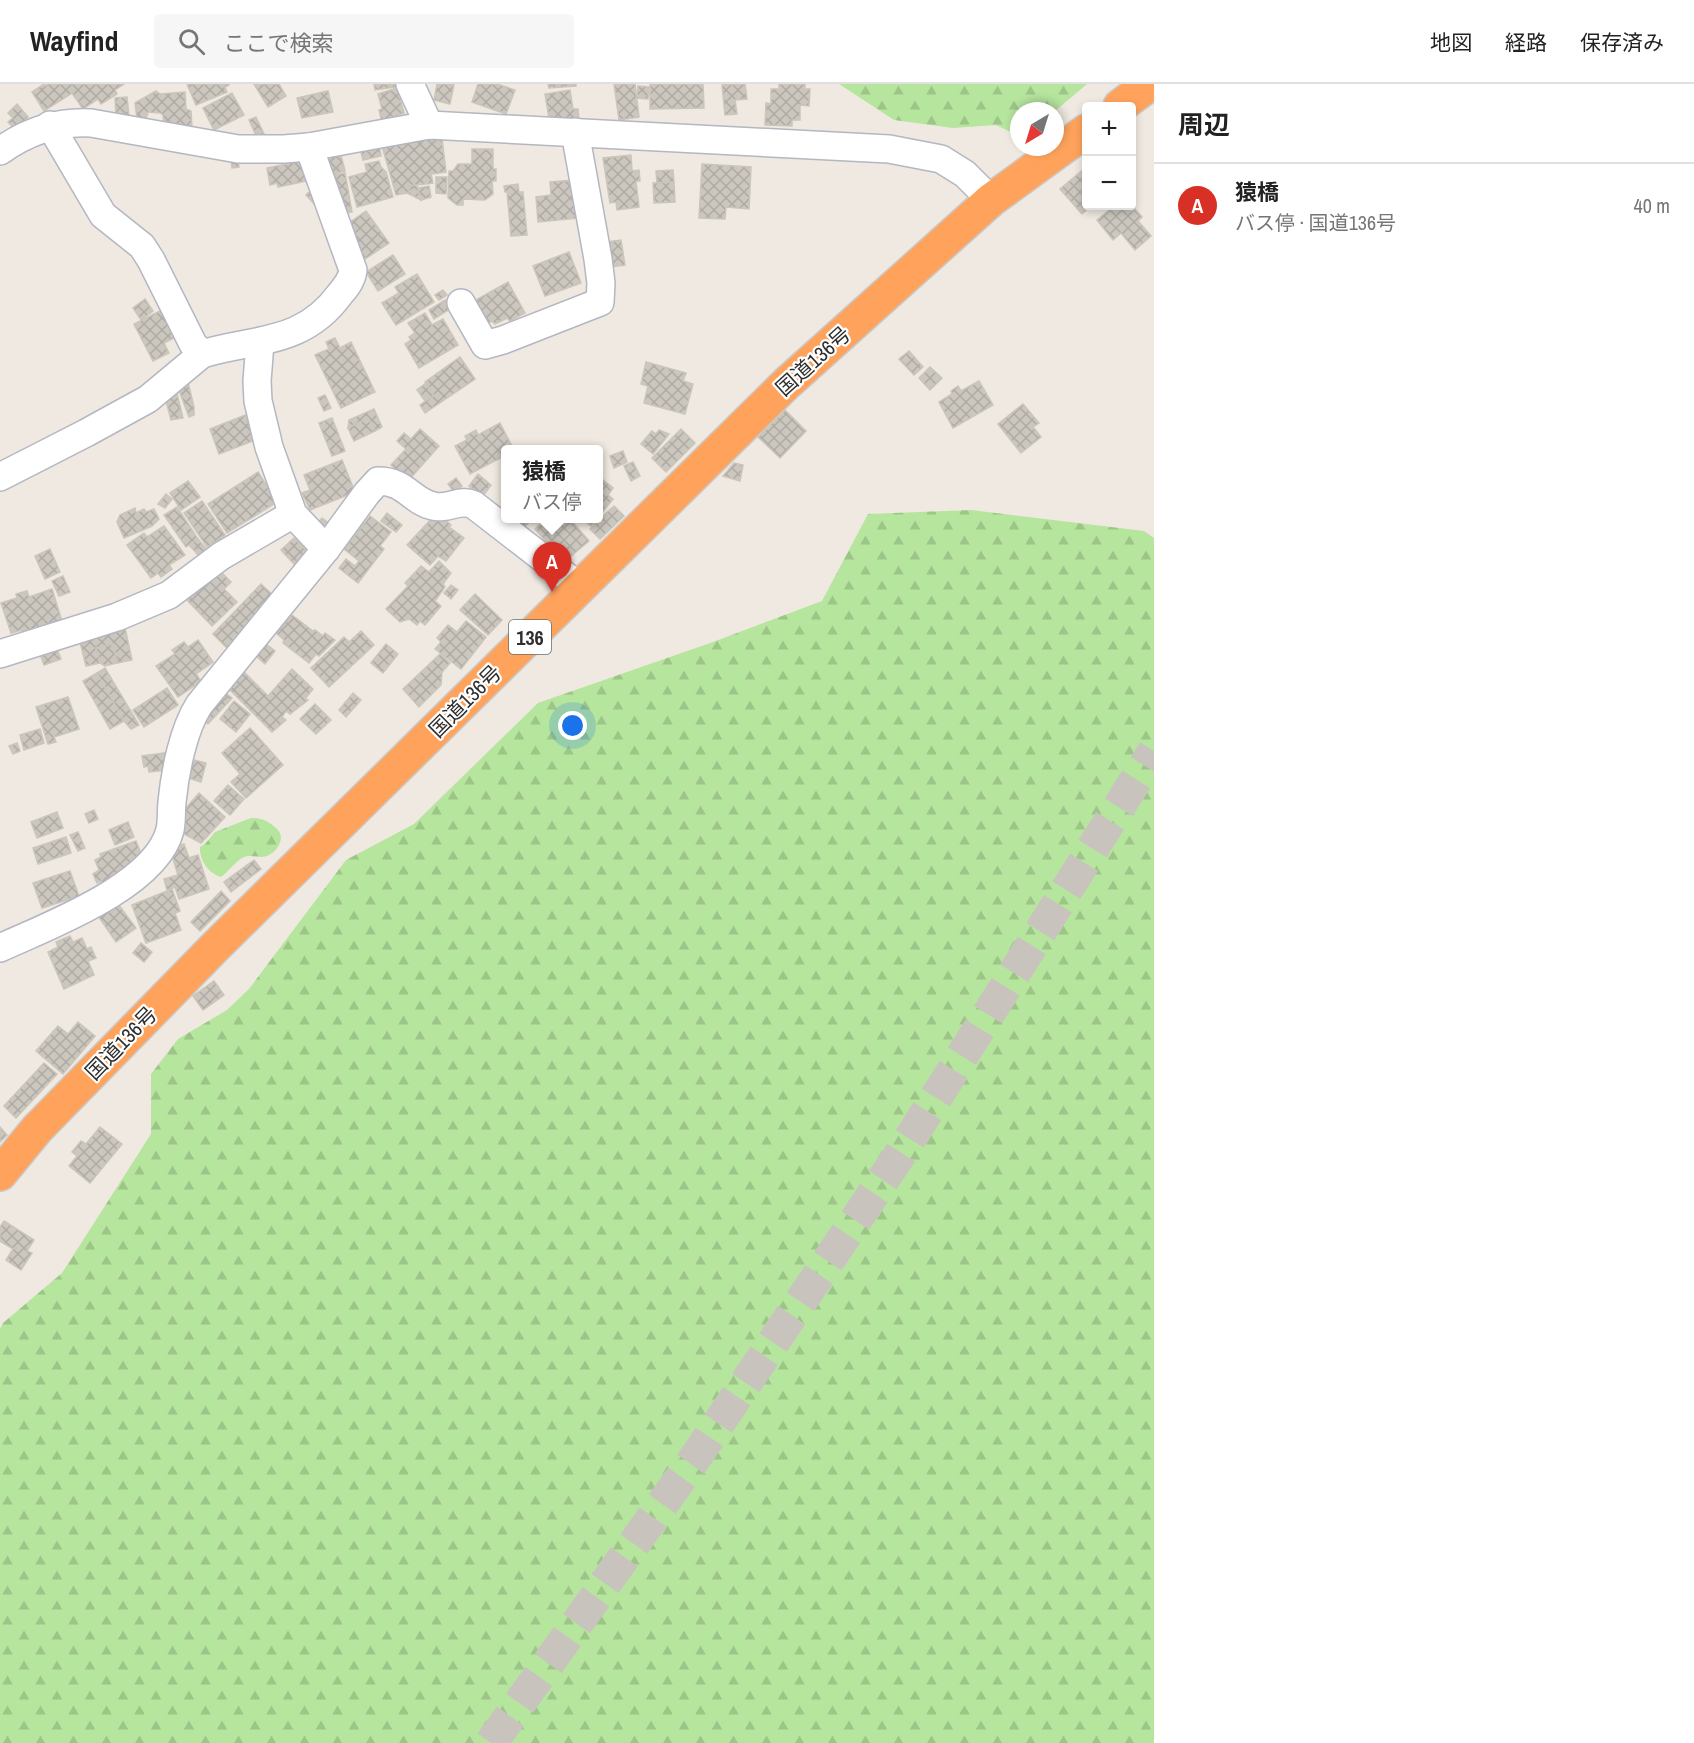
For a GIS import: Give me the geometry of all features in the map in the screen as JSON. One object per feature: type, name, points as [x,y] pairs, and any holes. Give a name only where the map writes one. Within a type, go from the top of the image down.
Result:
[{"type":"highway","points":[[1125,102],[1150,84]]},
{"type":"highway","name":"国道136号","points":[[0,1174],[38,1129],[215,947],[786,384],[991,200],[1082,134]]},
{"type":"street","points":[[410,84],[429,125]]},
{"type":"street","points":[[0,151],[15,140],[50,125],[72,122],[91,123],[238,150],[309,147],[429,125],[574,132],[889,149],[941,159],[965,174],[991,200]]},
{"type":"street","points":[[50,125],[103,216],[142,246],[193,344],[202,354]]},
{"type":"street","points":[[461,303],[486,345],[600,302],[601,283],[598,259],[574,132]]},
{"type":"street","points":[[0,477],[148,399],[202,354],[260,343],[306,327],[333,304],[352,277],[353,270],[309,147]]},
{"type":"street","points":[[260,343],[258,400],[269,447],[293,514],[326,549]]},
{"type":"street","points":[[0,948],[99,901],[118,890],[154,859],[164,845],[170,830],[175,782],[191,718],[378,481],[398,484],[430,506],[443,507],[464,502],[474,505],[580,587]]},
{"type":"street","points":[[0,654],[117,617],[169,595],[221,556],[293,514]]},
{"type":"green space","points":[[839,84],[1087,84],[1064,103],[1010,102],[1010,132],[996,125],[953,128],[894,120]]},
{"type":"green space","points":[[971,510],[1144,531],[1154,538],[1154,1743],[0,1743],[0,1329],[3,1323],[62,1273],[151,1134],[151,1074],[178,1039],[227,1010],[249,989],[346,860],[414,824],[538,703],[822,601],[868,514]]},
{"type":"green space","points":[[251,818],[265,820],[279,831],[281,839],[278,846],[273,853],[266,856],[242,858],[221,877],[213,873],[203,861],[200,847],[215,832]]},
{"type":"building","points":[[44,84],[45,86],[48,84],[124,84],[115,90],[117,94],[101,104],[98,99],[83,109],[72,93],[44,111],[32,92]]},
{"type":"building","points":[[187,84],[229,85],[225,87],[227,92],[196,105]]},
{"type":"building","points":[[254,84],[279,84],[286,96],[268,107]]},
{"type":"building","points":[[374,84],[395,84],[396,87],[375,90]]},
{"type":"building","points":[[437,84],[454,84],[450,104],[434,100]]},
{"type":"building","points":[[478,84],[497,84],[515,90],[506,114],[472,102]]},
{"type":"building","points":[[548,84],[576,84],[576,86],[549,88]]},
{"type":"building","points":[[614,84],[635,84],[639,117],[619,120]]},
{"type":"building","points":[[650,84],[703,84],[704,108],[650,109]]},
{"type":"building","points":[[745,84],[747,99],[735,100],[737,114],[725,115],[722,85]]},
{"type":"building","points":[[779,84],[805,84],[805,89],[810,89],[809,106],[800,105],[800,120],[792,120],[792,126],[765,125],[766,103],[771,104],[771,89],[779,89]]},
{"type":"building","points":[[638,86],[649,87],[648,99],[637,98]]},
{"type":"building","points":[[397,88],[404,113],[382,122],[379,110],[382,109],[378,94]]},
{"type":"building","points":[[570,90],[573,109],[578,109],[579,121],[549,118],[545,94]]},
{"type":"building","points":[[156,91],[160,94],[185,92],[186,109],[191,111],[192,128],[164,127],[163,115],[160,113],[148,112],[146,119],[137,118],[135,103]]},
{"type":"building","points":[[328,91],[333,112],[302,118],[297,98]]},
{"type":"building","points":[[232,93],[244,115],[214,130],[203,108]]},
{"type":"building","points":[[127,97],[129,116],[116,117],[115,98]]},
{"type":"building","points":[[17,104],[28,117],[15,129],[8,122],[13,118],[8,113]]},
{"type":"building","points":[[256,117],[264,134],[257,138],[249,120]]},
{"type":"building","points":[[432,138],[442,139],[446,172],[431,174],[433,183],[409,186],[410,191],[396,195],[382,146],[408,139],[410,143]]},
{"type":"building","points":[[379,144],[381,156],[363,160],[360,148]]},
{"type":"building","points":[[472,149],[493,149],[493,169],[496,169],[496,181],[492,181],[493,194],[485,200],[463,199],[463,205],[457,205],[448,198],[449,171],[453,171],[458,164],[472,164]]},
{"type":"building","points":[[340,151],[345,171],[329,175],[324,155]]},
{"type":"building","points":[[631,155],[632,171],[639,170],[640,181],[636,181],[639,207],[617,210],[616,202],[610,203],[603,158]]},
{"type":"building","points":[[238,159],[239,167],[232,168],[231,160]]},
{"type":"building","points":[[306,160],[311,180],[278,187],[277,183],[270,185],[267,168]]},
{"type":"building","points":[[379,161],[386,172],[393,197],[357,207],[349,177],[367,172],[365,164]]},
{"type":"building","points":[[702,164],[751,167],[749,209],[726,207],[725,219],[699,218]]},
{"type":"building","points":[[673,170],[674,182],[657,183],[656,171]]},
{"type":"building","points":[[1082,171],[1082,210],[1086,210],[1082,214],[1060,189]]},
{"type":"building","points":[[345,173],[352,212],[343,213],[329,176]]},
{"type":"building","points":[[436,177],[447,177],[446,194],[436,193]]},
{"type":"building","points":[[574,180],[578,218],[538,222],[536,197],[551,195],[550,182]]},
{"type":"building","points":[[674,182],[675,202],[654,203],[653,183]]},
{"type":"building","points":[[518,184],[519,192],[523,192],[527,235],[511,236],[507,192],[504,186]]},
{"type":"building","points":[[416,185],[421,200],[407,193],[410,191],[409,186]]},
{"type":"building","points":[[429,186],[431,197],[421,200],[418,188]]},
{"type":"building","points":[[316,190],[315,205],[306,195]]},
{"type":"building","points":[[1109,210],[1136,210],[1142,217],[1138,221],[1151,236],[1135,250],[1121,233],[1113,240],[1097,220]]},
{"type":"building","points":[[366,211],[389,243],[365,259],[348,234],[346,225]]},
{"type":"building","points":[[621,240],[625,265],[610,267],[607,242]]},
{"type":"building","points":[[569,252],[581,283],[545,296],[533,266]]},
{"type":"building","points":[[393,255],[405,274],[378,291],[366,272]]},
{"type":"building","points":[[417,274],[434,302],[396,325],[382,303],[399,293],[395,287]]},
{"type":"building","points":[[508,282],[525,313],[510,321],[507,318],[495,324],[492,321],[487,324],[474,301]]},
{"type":"building","points":[[443,290],[447,295],[439,300],[435,295]]},
{"type":"building","points":[[145,299],[153,311],[141,320],[133,308]]},
{"type":"building","points":[[445,300],[450,309],[434,319],[429,310]]},
{"type":"building","points":[[164,309],[178,336],[164,343],[169,353],[153,361],[134,324]]},
{"type":"building","points":[[425,313],[432,325],[443,319],[458,345],[419,368],[405,344],[415,333],[408,323]]},
{"type":"building","points":[[335,338],[340,348],[351,342],[375,392],[341,408],[315,355],[329,349],[326,342]]},
{"type":"building","points":[[909,351],[923,367],[914,375],[899,359]]},
{"type":"building","points":[[460,357],[475,379],[425,413],[420,405],[434,395],[425,382]]},
{"type":"building","points":[[646,362],[686,373],[683,381],[693,384],[685,414],[644,403],[648,386],[641,384]]},
{"type":"building","points":[[930,367],[942,378],[930,390],[919,378]]},
{"type":"building","points":[[187,378],[194,407],[194,415],[189,417],[177,385]]},
{"type":"building","points":[[979,381],[993,405],[953,428],[939,402],[952,394],[951,391],[958,386],[961,391]]},
{"type":"building","points":[[426,383],[434,395],[425,401],[417,390]]},
{"type":"building","points":[[176,390],[183,418],[171,420],[164,393]]},
{"type":"building","points":[[325,395],[331,408],[324,411],[318,398]]},
{"type":"building","points":[[1023,404],[1039,423],[1033,427],[1041,437],[1021,453],[998,424]]},
{"type":"building","points":[[374,409],[382,427],[375,431],[368,418],[348,428],[349,420]]},
{"type":"building","points":[[785,410],[806,431],[780,458],[758,437]]},
{"type":"building","points":[[248,414],[258,439],[219,454],[210,429]]},
{"type":"building","points":[[332,418],[345,451],[332,456],[319,423]]},
{"type":"building","points":[[368,418],[375,431],[354,441],[348,428]]},
{"type":"building","points":[[500,423],[511,445],[501,445],[501,458],[470,474],[455,446],[467,440],[465,436],[476,430],[478,435]]},
{"type":"building","points":[[420,429],[439,446],[408,481],[391,465],[406,449],[397,441],[404,433],[411,439]]},
{"type":"building","points":[[681,429],[695,443],[666,472],[652,458]]},
{"type":"building","points":[[659,430],[669,434],[653,454],[641,444],[652,431],[656,434]]},
{"type":"building","points":[[623,451],[627,462],[614,468],[610,456]]},
{"type":"building","points":[[342,460],[355,492],[310,510],[302,493],[310,490],[304,475]]},
{"type":"building","points":[[633,462],[640,476],[631,481],[624,466]]},
{"type":"building","points":[[734,463],[743,465],[740,481],[723,476]]},
{"type":"building","points":[[258,472],[277,502],[227,533],[208,504]]},
{"type":"building","points":[[478,474],[491,485],[483,496],[469,486]]},
{"type":"building","points":[[456,478],[462,486],[454,492],[448,484]]},
{"type":"building","points":[[603,480],[613,488],[608,495],[613,499],[603,511]]},
{"type":"building","points":[[188,481],[200,497],[181,510],[170,493]]},
{"type":"building","points":[[166,494],[172,499],[165,508],[158,504]]},
{"type":"building","points":[[202,501],[225,535],[207,547],[184,513]]},
{"type":"building","points":[[614,506],[624,516],[600,539],[590,529],[596,523],[603,523],[603,517]]},
{"type":"building","points":[[177,507],[198,539],[186,547],[164,515]]},
{"type":"building","points":[[135,508],[136,513],[144,509],[146,512],[154,509],[159,519],[152,526],[124,538],[117,522],[120,515]]},
{"type":"building","points":[[387,513],[402,525],[396,532],[381,521]]},
{"type":"building","points":[[370,516],[391,532],[380,546],[384,549],[358,583],[339,568],[346,559],[355,566],[359,561],[344,549]]},
{"type":"building","points":[[434,516],[442,517],[451,525],[449,527],[464,538],[446,561],[438,556],[430,565],[407,545]]},
{"type":"building","points":[[322,518],[330,524],[325,532],[316,525]]},
{"type":"building","points":[[518,523],[528,523],[524,528]]},
{"type":"building","points":[[542,523],[573,523],[589,541],[564,562],[535,529]]},
{"type":"building","points":[[164,526],[185,555],[169,565],[172,569],[161,577],[158,573],[151,578],[127,545],[144,533],[147,537]]},
{"type":"building","points":[[294,538],[307,551],[294,564],[281,550]]},
{"type":"building","points":[[198,539],[207,550],[199,556],[189,545]]},
{"type":"building","points":[[50,549],[60,572],[45,579],[35,556]]},
{"type":"building","points":[[439,561],[451,573],[435,601],[441,606],[425,625],[420,621],[417,625],[409,619],[400,622],[386,609],[408,586],[405,583],[421,566],[429,572]]},
{"type":"building","points":[[217,568],[231,582],[224,589],[237,602],[212,626],[185,598]]},
{"type":"building","points":[[63,576],[70,592],[59,596],[52,581]]},
{"type":"building","points":[[261,584],[276,598],[227,648],[213,634]]},
{"type":"building","points":[[451,585],[458,590],[451,599],[444,593]]},
{"type":"building","points":[[52,589],[62,621],[23,634],[22,630],[11,633],[1,603],[17,598],[16,594],[27,591],[29,597]]},
{"type":"building","points":[[475,594],[502,620],[488,635],[460,610]]},
{"type":"building","points":[[292,615],[313,631],[323,636],[325,633],[335,640],[319,656],[316,654],[309,663],[283,643],[284,640],[276,633]]},
{"type":"building","points":[[466,621],[486,637],[461,669],[435,649],[441,642],[437,638],[448,625],[457,632]]},
{"type":"building","points":[[125,628],[132,660],[117,663],[113,644],[96,648],[100,663],[86,666],[79,638]]},
{"type":"building","points":[[361,631],[374,645],[329,687],[311,668],[344,637],[349,642]]},
{"type":"building","points":[[198,640],[213,662],[196,674],[201,681],[178,697],[156,666],[175,654],[172,650],[184,642],[188,647]]},
{"type":"building","points":[[262,641],[275,651],[265,664],[253,653]]},
{"type":"building","points":[[113,644],[117,663],[105,666],[100,663],[96,648]]},
{"type":"building","points":[[386,644],[398,654],[383,673],[371,663]]},
{"type":"building","points":[[57,649],[61,659],[44,665],[40,654]]},
{"type":"building","points":[[440,654],[450,663],[442,672],[441,685],[419,707],[403,689]]},
{"type":"building","points":[[105,668],[139,725],[131,729],[124,721],[97,673]]},
{"type":"building","points":[[241,669],[268,696],[292,669],[313,689],[305,699],[308,700],[290,714],[286,711],[282,717],[286,720],[272,732],[226,686]]},
{"type":"building","points":[[97,673],[124,721],[110,729],[83,681]]},
{"type":"building","points":[[167,688],[178,705],[144,727],[133,710]]},
{"type":"building","points":[[224,692],[232,698],[208,724],[203,719]]},
{"type":"building","points":[[353,693],[361,700],[346,717],[339,710]]},
{"type":"building","points":[[68,697],[79,729],[54,737],[56,742],[48,744],[36,707]]},
{"type":"building","points":[[234,701],[250,714],[236,732],[220,719]]},
{"type":"building","points":[[315,704],[331,720],[316,734],[300,719]]},
{"type":"building","points":[[250,728],[283,765],[246,798],[231,782],[240,774],[222,753]]},
{"type":"building","points":[[40,729],[44,743],[24,750],[20,735]]},
{"type":"building","points":[[17,743],[20,751],[13,754],[9,746]]},
{"type":"building","points":[[172,752],[168,770],[149,772],[148,766],[144,767],[142,756]]},
{"type":"building","points":[[190,759],[206,763],[201,782],[185,777]]},
{"type":"building","points":[[228,785],[244,799],[230,815],[214,801]]},
{"type":"building","points":[[199,793],[225,817],[201,843],[175,829],[178,817]]},
{"type":"building","points":[[94,810],[98,819],[89,823],[85,814]]},
{"type":"building","points":[[57,812],[63,828],[37,838],[31,822]]},
{"type":"building","points":[[128,822],[134,837],[115,845],[109,830]]},
{"type":"building","points":[[78,832],[85,848],[78,851],[70,835]]},
{"type":"building","points":[[66,837],[71,853],[38,864],[33,848]]},
{"type":"building","points":[[136,841],[142,856],[104,884],[101,881],[97,883],[93,874],[99,870],[95,860],[101,857],[100,854]]},
{"type":"building","points":[[184,844],[189,858],[198,855],[209,889],[179,899],[175,887],[167,890],[164,879],[178,875],[170,849]]},
{"type":"building","points":[[254,860],[261,869],[231,892],[224,882]]},
{"type":"building","points":[[70,871],[79,896],[42,908],[33,883]]},
{"type":"building","points":[[172,889],[180,911],[175,913],[181,930],[146,943],[132,905]]},
{"type":"building","points":[[221,891],[230,901],[200,931],[191,922]]},
{"type":"building","points":[[115,900],[136,928],[116,942],[96,913]]},
{"type":"building","points":[[70,936],[73,942],[82,938],[87,949],[91,947],[96,958],[88,961],[94,975],[64,989],[48,952],[58,947],[56,942]]},
{"type":"building","points":[[141,943],[152,952],[144,962],[133,953]]},
{"type":"building","points":[[214,981],[224,995],[203,1010],[193,996]]},
{"type":"building","points":[[78,1022],[95,1036],[63,1074],[36,1051],[58,1026],[68,1034]]},
{"type":"building","points":[[44,1063],[57,1074],[16,1118],[4,1106]]},
{"type":"building","points":[[0,1127],[7,1135],[0,1142]]},
{"type":"building","points":[[100,1127],[122,1144],[90,1183],[69,1166],[77,1156],[72,1152],[81,1141],[86,1144]]},
{"type":"building","points":[[4,1221],[34,1240],[27,1251],[32,1253],[21,1270],[6,1260],[13,1249],[0,1241],[0,1227]]},
{"type":"tunnel","points":[[491,1743],[691,1464],[901,1153],[1154,751]]},
{"type":"place","name":"猿橋","points":[[552,592]]}]
